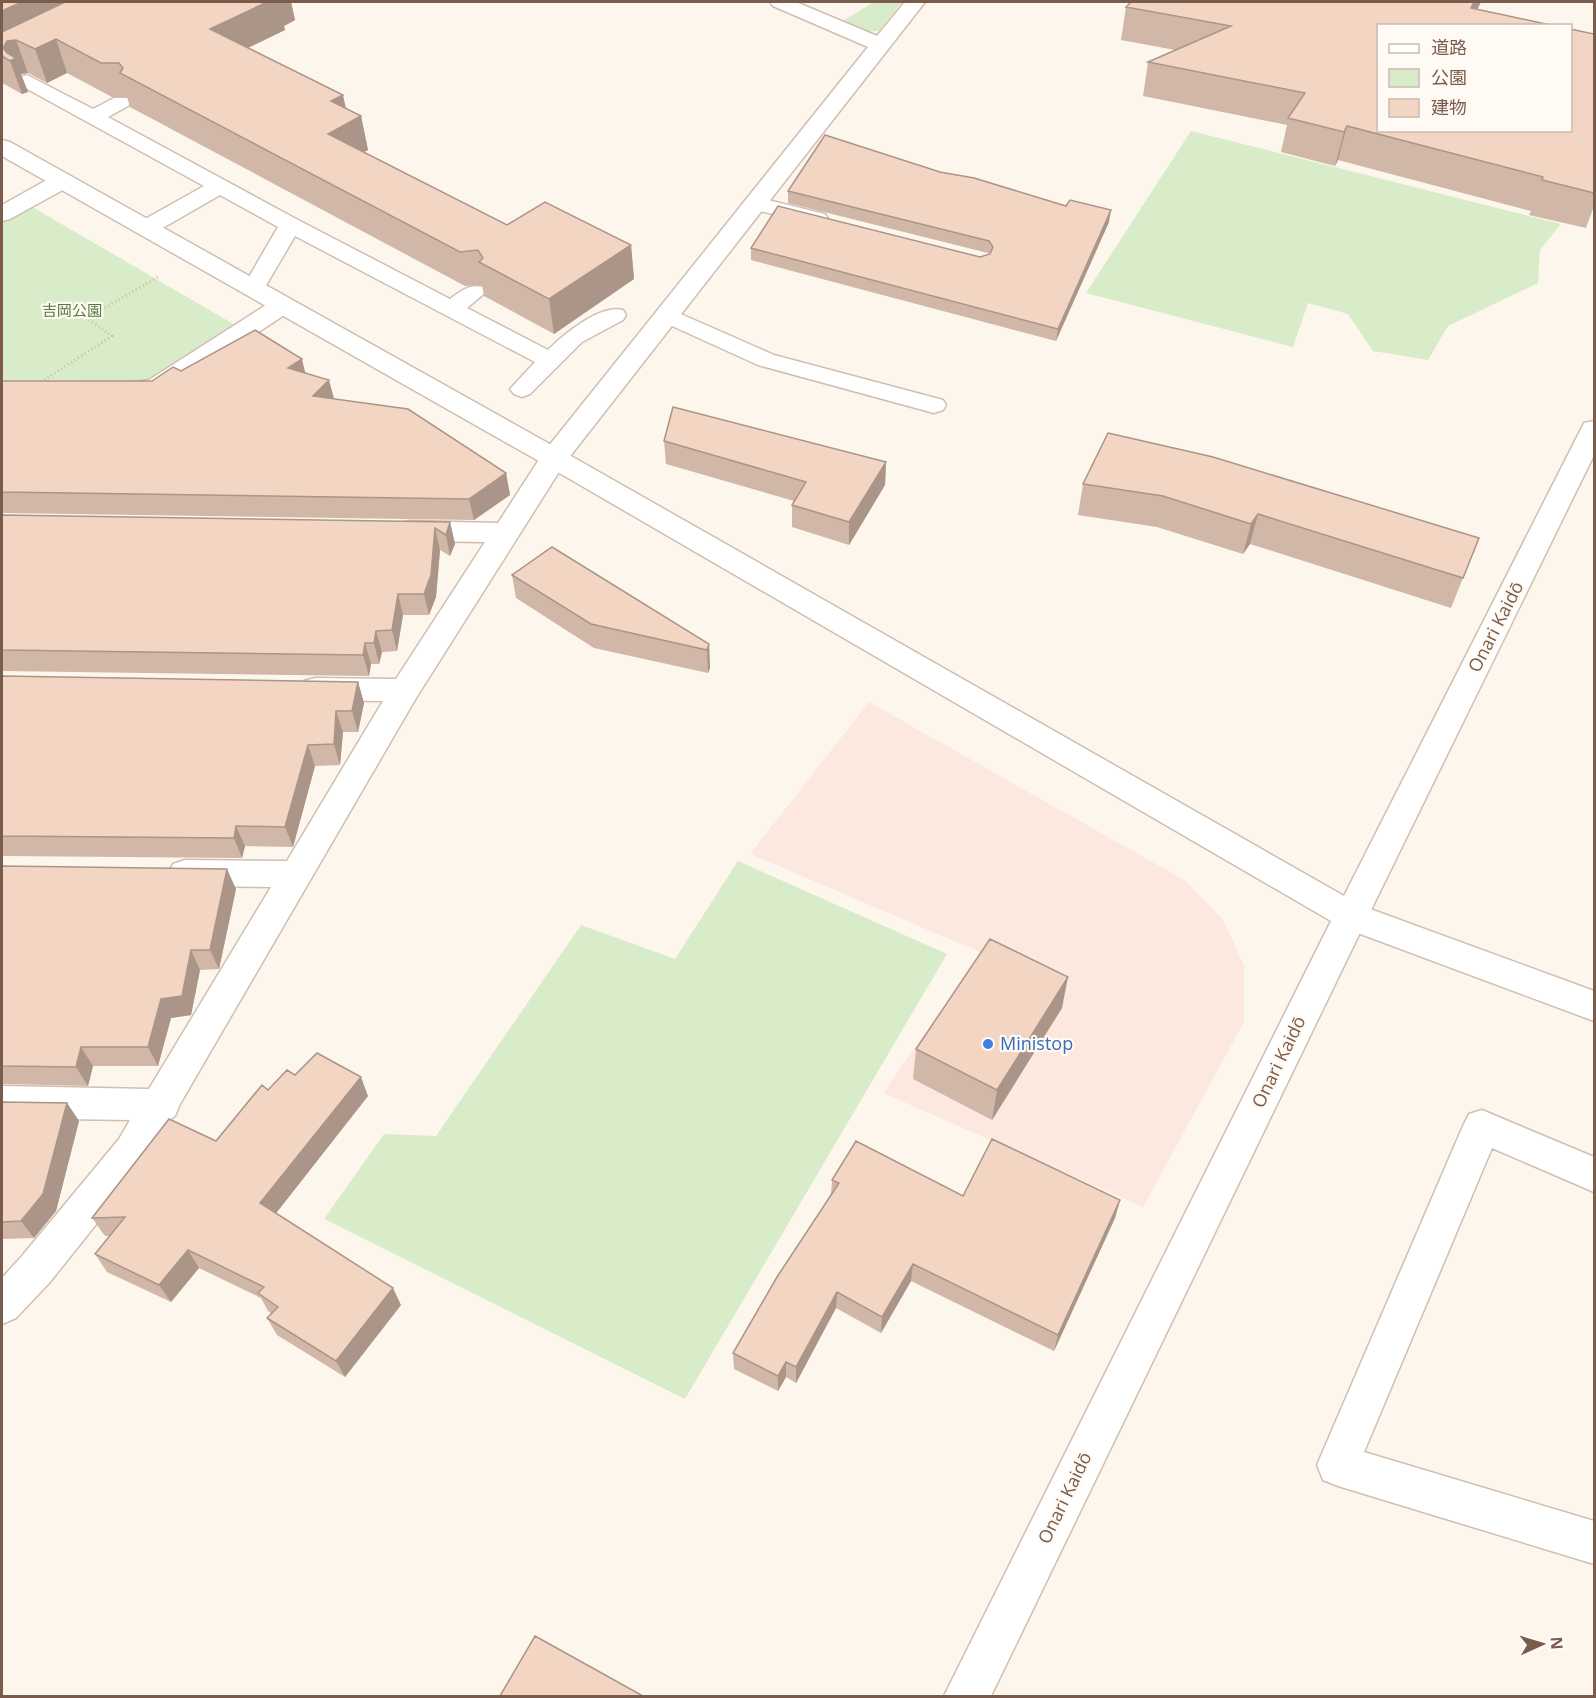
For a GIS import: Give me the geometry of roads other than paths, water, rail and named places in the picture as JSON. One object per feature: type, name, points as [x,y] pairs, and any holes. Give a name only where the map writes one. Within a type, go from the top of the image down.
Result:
[{"type":"street","points":[[780,2],[880,45]]},
{"type":"street","points":[[2,1305],[36,1269],[132,1151],[162,1105],[405,690],[554,458],[915,2]]},
{"type":"street","points":[[2,147],[554,458],[1351,916],[1594,1006]]},
{"type":"street","points":[[2,214],[62,181]]},
{"type":"street","points":[[121,388],[155,388],[283,305]]},
{"type":"street","name":"Onari Kaidō","points":[[967,1696],[1594,429]]},
{"type":"street","points":[[389,531],[506,533]]},
{"type":"street","points":[[286,688],[405,690]]},
{"type":"street","points":[[155,873],[297,874]]},
{"type":"street","points":[[2,1102],[162,1105]]},
{"type":"street","points":[[1594,1175],[1482,1126],[1338,1465],[1594,1542]]},
{"type":"lane","points":[[27,81],[290,225],[549,360]]},
{"type":"lane","points":[[92,117],[121,102]]},
{"type":"lane","points":[[146,228],[220,186]]},
{"type":"lane","points":[[756,203],[834,223]]},
{"type":"lane","points":[[253,289],[290,225]]},
{"type":"lane","points":[[450,309],[475,292]]},
{"type":"lane","points":[[522,389],[574,337],[615,315]]},
{"type":"lane","points":[[667,315],[766,360],[934,405]]},
{"type":"place","name":"Ministop","points":[[988,1044]]},
{"type":"park label","name":"吉岡公園","points":[[72,311]]}]
